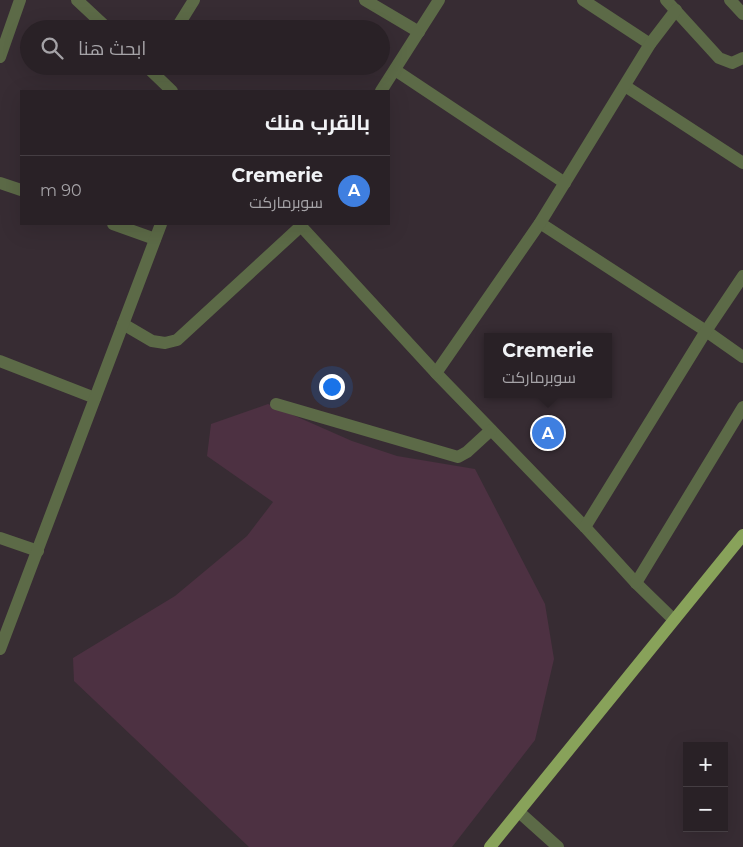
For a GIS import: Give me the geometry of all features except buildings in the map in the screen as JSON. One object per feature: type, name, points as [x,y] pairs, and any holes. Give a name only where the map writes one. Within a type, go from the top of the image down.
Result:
[{"type":"main road","points":[[490,847],[743,535]]},
{"type":"street","points":[[0,57],[20,0]]},
{"type":"street","points":[[76,0],[98,20]]},
{"type":"street","points":[[182,20],[194,0]]},
{"type":"street","points":[[365,0],[420,32]]},
{"type":"street","points":[[381,90],[440,0]]},
{"type":"street","points":[[582,0],[650,44]]},
{"type":"street","points":[[666,0],[719,58],[732,63],[743,58]]},
{"type":"street","points":[[730,0],[743,14]]},
{"type":"street","points":[[436,373],[540,223],[650,44],[676,10]]},
{"type":"street","points":[[395,70],[565,183]]},
{"type":"street","points":[[157,75],[171,90]]},
{"type":"street","points":[[625,86],[743,164]]},
{"type":"street","points":[[0,183],[20,190]]},
{"type":"street","points":[[540,223],[743,357]]},
{"type":"street","points":[[116,225],[155,239]]},
{"type":"street","points":[[0,650],[161,225]]},
{"type":"street","points":[[123,324],[152,340],[165,343],[176,340],[300,225],[436,373],[585,527],[636,583],[673,619]]},
{"type":"street","points":[[585,527],[706,331],[743,276]]},
{"type":"street","points":[[0,360],[95,398]]},
{"type":"street","points":[[276,404],[458,457],[467,452],[491,430]]},
{"type":"street","points":[[636,583],[743,407]]},
{"type":"street","points":[[0,538],[38,551]]},
{"type":"street","points":[[519,812],[558,847]]},
{"type":"shaded area","points":[[268,404],[352,441],[397,456],[475,469],[545,604],[554,659],[535,740],[452,847],[249,847],[74,681],[73,658],[175,596],[247,536],[273,502],[207,456],[211,424]]},
{"type":"place","name":"Cremerie","points":[[548,433]]}]
